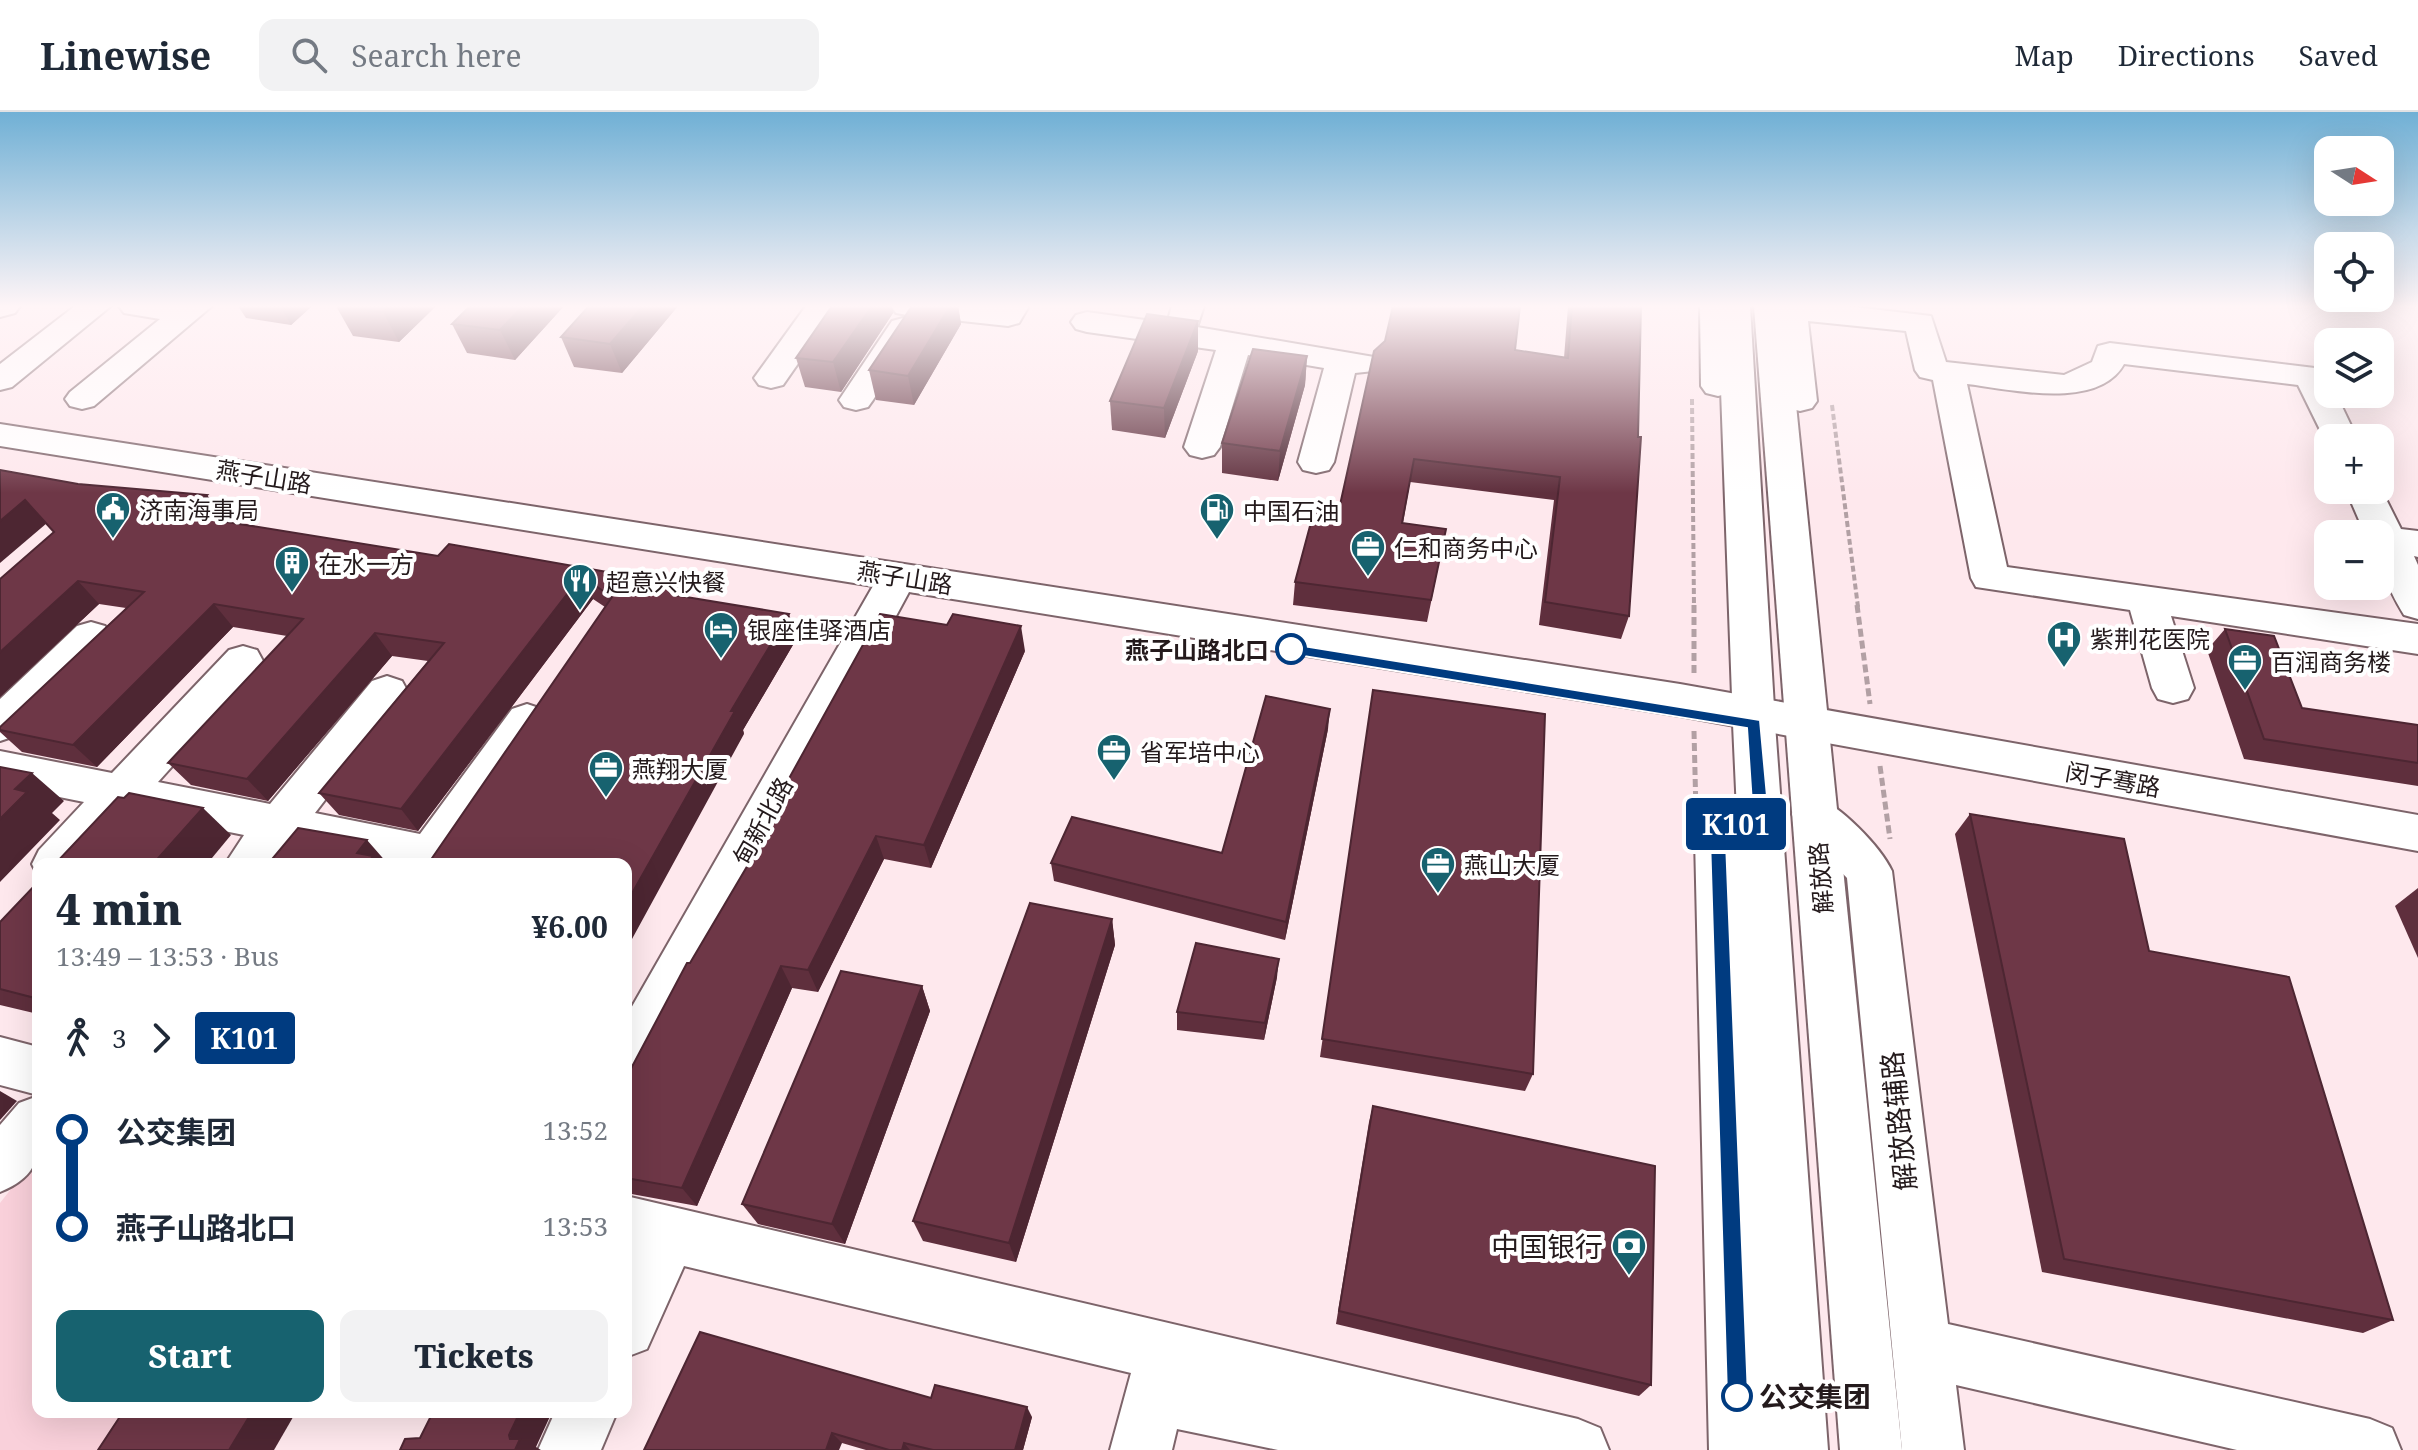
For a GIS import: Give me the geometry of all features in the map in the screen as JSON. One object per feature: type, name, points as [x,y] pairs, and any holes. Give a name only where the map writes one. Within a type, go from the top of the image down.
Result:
[{"type":"street","points":[[82,399],[120,368]]},
{"type":"street","points":[[771,378],[778,368]]},
{"type":"street","points":[[856,400],[876,368]]},
{"type":"street","points":[[1202,447],[1227,368]]},
{"type":"street","points":[[1316,462],[1350,368]]},
{"type":"street","points":[[1725,368],[1755,718],[1797,1450]]},
{"type":"street","points":[[1729,397],[1731,368]]},
{"type":"street","name":"解放路","points":[[1787,368],[1814,814],[1871,1450]]},
{"type":"street","points":[[1932,368],[2066,385],[2091,377],[2103,368]]},
{"type":"street","points":[[2245,368],[2311,376],[2333,424]]},
{"type":"street","points":[[1948,372],[1990,578],[2418,639]]},
{"type":"street","name":"燕子山路","points":[[0,435],[1808,725]]},
{"type":"street","name":"燕子山路","points":[[0,444],[894,579]]},
{"type":"street","points":[[2374,504],[2402,542],[2418,605]]},
{"type":"street","name":"甸新北路","points":[[632,1038],[894,579]]},
{"type":"street","name":"甸新北路","points":[[632,1055],[894,579]]},
{"type":"street","points":[[2146,598],[2173,688]]},
{"type":"street","points":[[0,725],[91,636]]},
{"type":"street","points":[[60,858],[243,661]]},
{"type":"street","points":[[253,858],[387,692]]},
{"type":"street","points":[[428,858],[527,720]]},
{"type":"street","name":"闵子骞路","points":[[1808,725],[2418,833]]},
{"type":"street","points":[[0,768],[280,824],[423,858]]},
{"type":"street","points":[[1740,1450],[1718,838],[1760,807]]},
{"type":"street","name":"解放路辅路","points":[[1814,814],[1869,871],[1933,1450]]},
{"type":"street","points":[[0,1061],[32,1069]]},
{"type":"street","points":[[0,1166],[32,1128]]},
{"type":"street","points":[[632,1301],[648,1229],[1154,1399],[1429,1450]]},
{"type":"street","points":[[1922,1348],[2370,1450]]},
{"type":"street","points":[[1154,1399],[1578,1450]]},
{"type":"street","points":[[569,1450],[584,1418]]},
{"type":"shaded area","points":[[32,1163],[32,1418],[127,1418],[105,1450],[0,1450],[0,1203]]},
{"type":"building","points":[[870,368],[913,368],[908,376]]},
{"type":"building","points":[[1124,368],[1179,368],[1164,408],[1110,401]]},
{"type":"building","points":[[1247,368],[1303,368],[1280,451],[1222,443]]},
{"type":"building","points":[[1370,368],[1640,368],[1638,437],[1641,437],[1629,616],[1545,602],[1560,477],[1414,459],[1402,523],[1446,529],[1431,600],[1295,582],[1314,511],[1338,514]]},
{"type":"building","points":[[0,470],[78,484],[207,495],[184,515],[438,556],[449,544],[681,585],[674,595],[789,614],[731,711],[735,711],[632,893],[632,858],[432,858],[612,597],[581,576],[401,809],[319,793],[444,643],[375,633],[247,779],[168,763],[303,619],[214,604],[73,745],[0,730],[144,592],[78,581],[0,652],[0,579],[54,532],[25,500],[0,521]]},
{"type":"building","points":[[880,614],[947,625],[953,614],[1021,626],[924,845],[876,836],[808,970],[781,966],[682,1188],[632,1179],[632,1067],[687,963],[690,963],[768,831],[761,829]]},
{"type":"building","points":[[2225,629],[2274,636],[2302,708],[2418,725],[2418,763],[2264,739]]},
{"type":"building","name":"燕山大厦","points":[[1373,690],[1545,714],[1533,1074],[1322,1039]]},
{"type":"building","points":[[1266,696],[1330,709],[1286,922],[1051,863],[1072,817],[1222,853]]},
{"type":"building","points":[[0,767],[32,773],[15,789],[27,792],[0,819]]},
{"type":"building","points":[[129,793],[203,808],[158,858],[61,858],[118,797],[124,798]]},
{"type":"building","points":[[1970,814],[2124,839],[2149,951],[2289,977],[2393,1320],[2064,1259]]},
{"type":"building","points":[[298,828],[367,840],[357,853],[373,856],[372,858],[273,858]]},
{"type":"building","points":[[32,888],[32,997],[0,989],[0,922]]},
{"type":"building","points":[[1030,903],[1112,919],[1009,1243],[913,1221]]},
{"type":"building","points":[[1196,943],[1279,959],[1265,1023],[1177,1012]]},
{"type":"building","points":[[841,971],[922,986],[832,1224],[742,1204]]},
{"type":"building","points":[[1373,1106],[1655,1166],[1651,1385],[1339,1311]]},
{"type":"building","points":[[700,1332],[931,1398],[935,1385],[1027,1407],[1015,1450],[933,1450],[904,1443],[902,1450],[889,1450],[832,1433],[826,1450],[644,1450]]},
{"type":"building","points":[[119,1418],[248,1418],[229,1450],[98,1450]]},
{"type":"building","points":[[430,1418],[517,1418],[509,1435],[510,1439],[520,1439],[515,1450],[400,1450],[405,1439],[420,1438]]},
{"type":"bus line","name":"K101","points":[[1291,649],[1754,724],[1760,807],[1718,838],[1737,1396]]},
{"type":"place","name":"济南海事局","points":[[113,540]]},
{"type":"place","name":"中国石油","points":[[1217,541]]},
{"type":"place","name":"仁和商务中心","points":[[1368,578]]},
{"type":"place","name":"在水一方","points":[[292,594]]},
{"type":"place","name":"超意兴快餐","points":[[580,612]]},
{"type":"place","name":"燕子山路北口","points":[[1291,649]]},
{"type":"place","name":"银座佳驿酒店","points":[[721,660]]},
{"type":"place","name":"紫荆花医院","points":[[2064,669]]},
{"type":"place","name":"百润商务楼","points":[[2245,692]]},
{"type":"place","name":"省军培中心","points":[[1114,782]]},
{"type":"place","name":"燕翔大厦","points":[[606,799]]},
{"type":"place","name":"燕山大厦","points":[[1438,895]]},
{"type":"place","name":"中国银行","points":[[1629,1277]]},
{"type":"place","name":"公交集团","points":[[1737,1396]]}]
